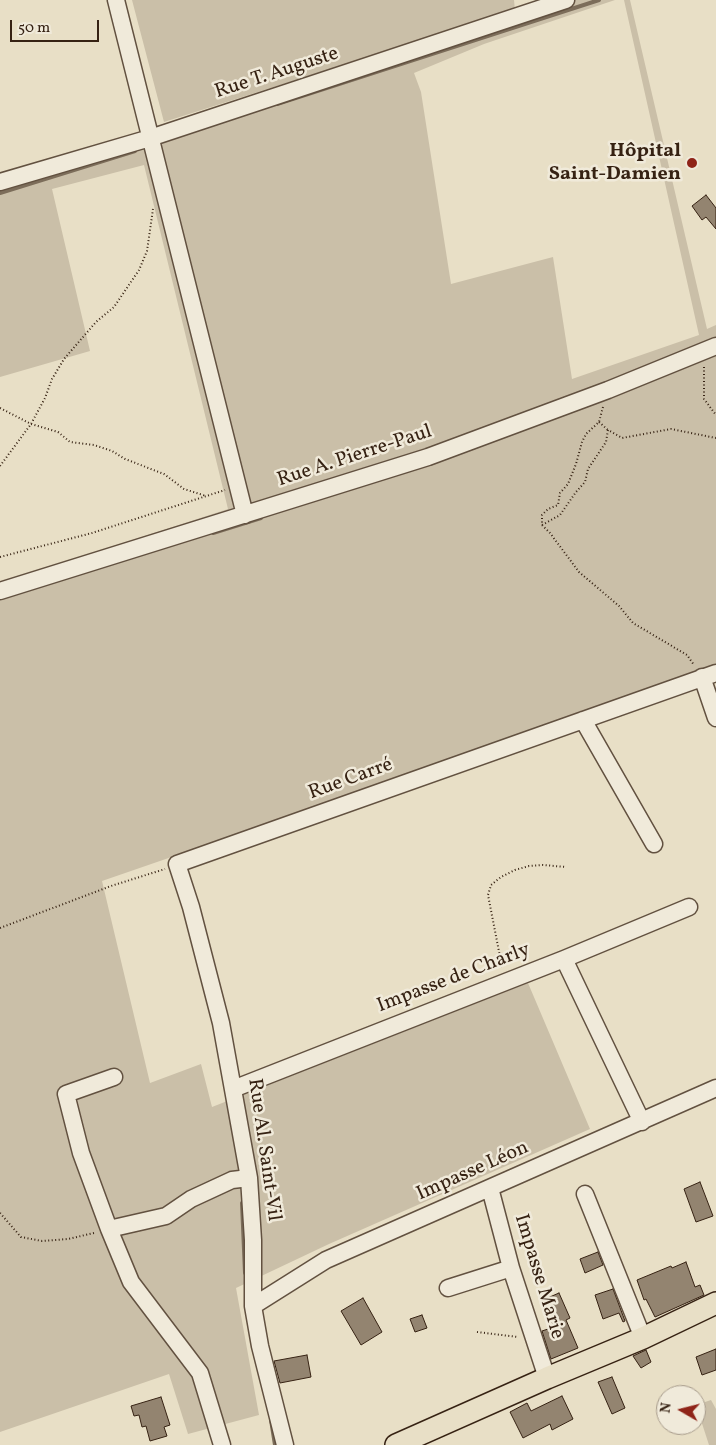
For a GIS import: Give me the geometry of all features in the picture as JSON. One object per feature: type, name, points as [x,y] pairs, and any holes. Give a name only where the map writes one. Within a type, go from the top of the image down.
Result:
[{"type":"main road","points":[[396,1445],[643,1338],[716,1303]]},
{"type":"street","points":[[116,0],[245,515]]},
{"type":"street","name":"Rue T. Auguste","points":[[0,182],[150,138],[536,5],[566,0]]},
{"type":"street","name":"Rue A. Pierre-Paul","points":[[0,591],[428,457],[608,390],[710,348]]},
{"type":"street","points":[[709,675],[716,718]]},
{"type":"street","name":"Rue Carré","points":[[177,864],[709,675]]},
{"type":"street","points":[[583,720],[654,844]]},
{"type":"street","name":"Rue Al. Saint-Vil","points":[[177,864],[191,906],[221,1023],[234,1089],[249,1178],[253,1240],[253,1306],[260,1346],[285,1445]]},
{"type":"street","name":"Impasse de Charly","points":[[234,1089],[564,959],[689,907]]},
{"type":"street","points":[[564,959],[642,1122]]},
{"type":"street","points":[[114,1077],[66,1094],[81,1153],[131,1282],[200,1374],[222,1445]]},
{"type":"street","name":"Impasse Léon","points":[[253,1306],[326,1260],[716,1088]]},
{"type":"street","points":[[109,1229],[166,1216],[191,1199],[232,1180],[249,1178]]},
{"type":"street","name":"Impasse Marie","points":[[490,1188],[511,1268],[547,1378]]},
{"type":"street","points":[[585,1194],[643,1338]]},
{"type":"street","points":[[448,1288],[511,1268]]},
{"type":"path","points":[[0,466],[31,424],[45,398],[52,379],[64,360],[96,322],[114,307],[139,270],[147,251],[154,206]]},
{"type":"path","points":[[710,348],[704,399],[716,415]]},
{"type":"path","points":[[608,390],[599,422],[586,434],[568,484],[560,493],[558,505],[548,509],[542,515],[542,525],[579,572],[619,606],[633,623],[687,655],[709,675]]},
{"type":"path","points":[[0,408],[31,424],[58,432],[70,442],[94,445],[112,451],[126,459],[164,474],[184,489],[208,496]]},
{"type":"path","points":[[599,422],[622,438],[671,429],[716,438]]},
{"type":"path","points":[[542,525],[560,515],[585,482],[588,469],[606,442],[608,430]]},
{"type":"path","points":[[0,557],[92,534],[208,496],[238,484]]},
{"type":"path","points":[[0,928],[111,886],[177,864]]},
{"type":"path","points":[[505,982],[488,895],[491,886],[501,877],[529,866],[543,864],[566,867]]},
{"type":"path","points":[[0,1213],[21,1237],[42,1241],[68,1239],[109,1229]]},
{"type":"path","points":[[477,1332],[536,1340]]},
{"type":"shaded area","points":[[132,0],[514,0],[515,10],[164,122]]},
{"type":"shaded area","points":[[550,0],[615,0],[484,44],[414,73],[421,92],[451,284],[553,257],[572,379],[699,335],[624,0],[630,0],[707,329],[716,325],[716,669],[102,881],[150,1083],[201,1064],[212,1107],[528,983],[590,1129],[329,1244],[236,1288],[259,1415],[188,1434],[169,1374],[0,1432],[0,583],[228,509],[144,165],[52,189],[90,351],[0,377],[0,177],[336,76]]},
{"type":"shaded area","points":[[711,1400],[716,1409],[716,1445],[709,1445],[706,1435],[706,1402]]},
{"type":"building","points":[[706,195],[716,208],[716,229],[706,217],[702,220],[692,206]]},
{"type":"building","points":[[700,1182],[713,1216],[696,1222],[684,1189]]},
{"type":"building","points":[[598,1252],[603,1265],[585,1273],[580,1259]]},
{"type":"building","points":[[686,1262],[695,1287],[700,1285],[704,1295],[655,1317],[646,1299],[644,1300],[637,1280]]},
{"type":"building","points":[[613,1289],[625,1321],[623,1322],[619,1313],[603,1319],[595,1295]]},
{"type":"building","points":[[559,1293],[570,1318],[566,1320],[578,1348],[551,1359],[542,1331],[554,1327],[543,1300]]},
{"type":"building","points":[[363,1298],[382,1332],[361,1345],[341,1311]]},
{"type":"building","points":[[422,1315],[427,1328],[415,1332],[410,1319]]},
{"type":"building","points":[[716,1349],[716,1370],[702,1375],[696,1357]]},
{"type":"building","points":[[646,1350],[651,1362],[641,1368],[633,1356]]},
{"type":"building","points":[[307,1355],[311,1377],[280,1383],[274,1361]]},
{"type":"building","points":[[612,1377],[625,1408],[612,1414],[598,1382]]},
{"type":"building","points":[[562,1396],[573,1419],[552,1430],[550,1424],[523,1438],[510,1412],[527,1403],[531,1411]]},
{"type":"building","points":[[161,1397],[170,1425],[164,1427],[167,1436],[150,1441],[146,1426],[142,1427],[139,1415],[134,1416],[131,1406]]},
{"type":"waterway","points":[[277,104],[599,0]]},
{"type":"waterway","points":[[0,193],[135,151]]},
{"type":"waterway","points":[[213,533],[261,518]]},
{"type":"waterway","points":[[242,1203],[245,1273]]},
{"type":"waterway","points":[[271,1420],[275,1445]]},
{"type":"place","name":"Hôpital Saint-Damien","points":[[692,163]]}]
